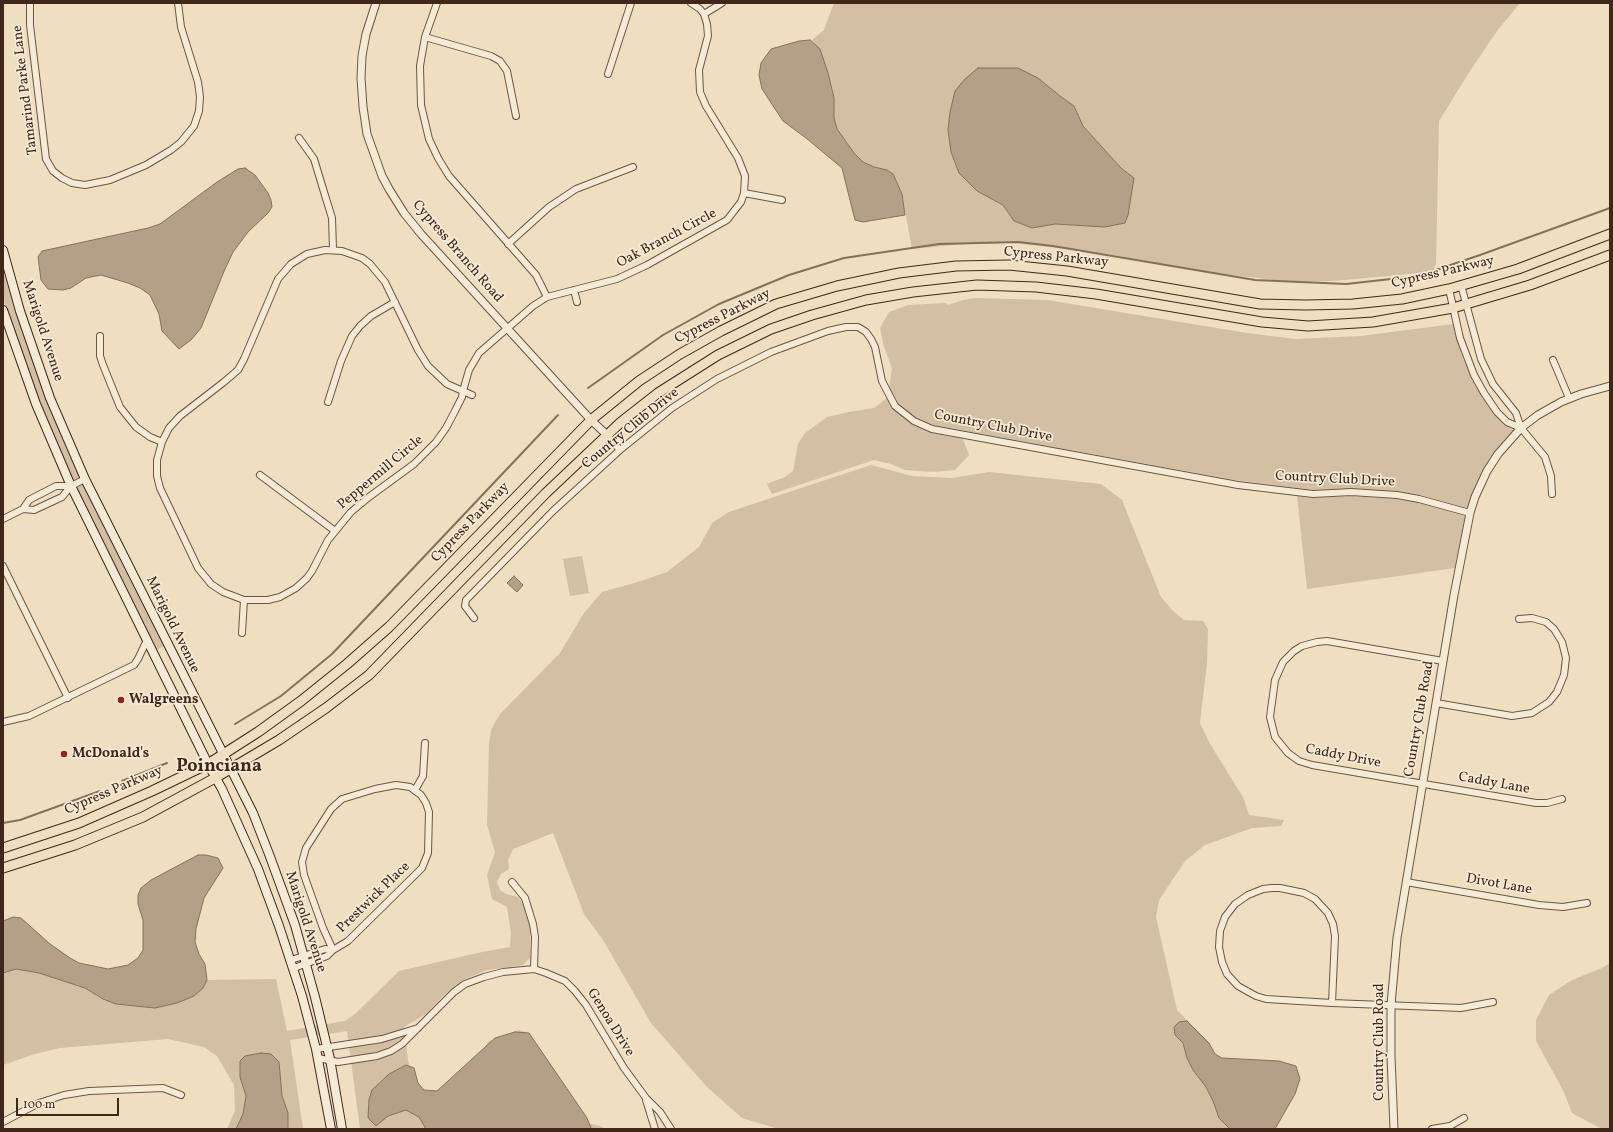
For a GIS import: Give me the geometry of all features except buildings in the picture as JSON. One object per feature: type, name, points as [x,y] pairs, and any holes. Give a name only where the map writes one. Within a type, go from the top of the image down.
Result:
[{"type":"main road","name":"Cypress Parkway","points":[[3,848],[16,845],[79,823],[152,791],[208,764],[302,701],[389,627],[591,420],[639,381],[680,354],[728,327],[776,304],[837,286],[899,272],[956,266],[1008,266],[1067,271],[1260,304],[1306,306],[1353,304],[1402,299],[1449,289],[1518,269],[1610,234]]},
{"type":"main road","name":"Marigold Avenue","points":[[3,250],[20,311],[50,398],[85,479],[253,813],[281,884],[305,960],[330,1059],[342,1129]]},
{"type":"main road","points":[[3,868],[49,854],[109,832],[176,800],[279,740],[369,675],[546,493],[607,435],[658,393],[718,355],[771,329],[812,314],[866,300],[912,292],[977,285],[1036,287],[1096,294],[1262,322],[1308,326],[1373,322],[1453,308],[1530,285],[1610,255]]},
{"type":"main road","name":"Marigold Avenue","points":[[3,310],[36,404],[71,486],[215,778],[258,869],[293,964],[316,1049],[331,1129]]},
{"type":"street","name":"Tamarind Parke Lane","points":[[30,3],[30,31],[46,159],[53,171],[62,178],[72,183],[85,185],[110,180],[146,165],[171,150],[192,130],[199,111],[200,96],[198,82],[180,23],[178,3]]},
{"type":"street","name":"Cypress Branch Road","points":[[376,3],[364,44],[361,78],[365,125],[382,176],[393,197],[413,225],[506,328],[591,420],[607,435]]},
{"type":"street","points":[[437,3],[425,37],[420,66],[419,85],[422,114],[429,139],[449,176],[536,275],[547,297]]},
{"type":"street","points":[[608,74],[631,3]]},
{"type":"street","points":[[691,3],[700,9],[704,14],[722,3]]},
{"type":"street","name":"Oak Branch Circle","points":[[506,328],[533,306],[547,297],[617,279],[647,265],[722,223],[727,220],[737,209],[744,193],[745,176],[741,164],[706,106],[700,92],[699,70],[708,36],[704,14]]},
{"type":"street","points":[[425,37],[491,56],[500,61],[507,71],[516,116]]},
{"type":"street","points":[[299,138],[314,159],[332,218],[333,249]]},
{"type":"street","points":[[508,244],[549,207],[576,189],[633,167]]},
{"type":"street","points":[[744,193],[782,200]]},
{"type":"street","name":"Peppermill Circle","points":[[472,394],[463,391],[447,384],[428,366],[418,350],[381,275],[370,264],[352,254],[333,249],[307,254],[291,264],[273,289],[238,370],[180,416],[169,428],[162,442],[157,468],[160,488],[198,568],[217,588],[230,596],[244,600],[268,600],[280,597],[296,588],[312,571],[335,531],[360,504],[414,464],[429,450],[446,428],[456,411],[463,391],[469,370],[476,357],[506,328]]},
{"type":"street","points":[[1461,285],[1480,359],[1493,384],[1516,413],[1520,428],[1545,458],[1551,476],[1552,494]]},
{"type":"street","points":[[1449,289],[1465,353],[1478,384],[1491,404],[1507,422],[1520,428]]},
{"type":"street","points":[[574,290],[577,302]]},
{"type":"street","points":[[328,402],[341,361],[352,336],[371,316],[394,302]]},
{"type":"street","name":"Country Club Drive","points":[[474,618],[465,606],[466,600],[548,516],[620,450],[672,408],[717,379],[771,352],[828,331],[858,327],[866,332],[875,348],[882,381],[895,406],[914,421],[932,429],[1238,484],[1313,494],[1351,492],[1396,495],[1419,499],[1470,513]]},
{"type":"street","points":[[100,336],[101,360],[120,407],[136,427],[150,437],[162,442]]},
{"type":"street","points":[[1553,360],[1569,398]]},
{"type":"street","name":"Country Club Road","points":[[1394,1129],[1391,1056],[1393,968],[1422,784],[1470,513],[1479,487],[1490,466],[1520,428],[1551,407],[1569,398],[1610,386]]},
{"type":"street","points":[[607,435],[620,450]]},
{"type":"street","points":[[260,475],[335,531]]},
{"type":"street","points":[[23,509],[34,510],[62,497],[71,486],[85,479]]},
{"type":"street","points":[[3,519],[23,509],[29,500],[56,486],[71,486]]},
{"type":"street","points":[[3,566],[68,698]]},
{"type":"street","points":[[242,633],[244,600]]},
{"type":"street","points":[[1436,703],[1512,716],[1532,713],[1549,702],[1557,692],[1564,675],[1566,658],[1562,642],[1554,629],[1546,622],[1532,618],[1519,619]]},
{"type":"street","points":[[3,722],[25,718],[134,665],[147,640]]},
{"type":"street","name":"Caddy Drive","points":[[1422,784],[1312,765],[1293,758],[1278,743],[1272,730],[1270,717],[1274,689],[1278,672],[1286,658],[1302,646],[1317,642],[1327,641],[1443,661]]},
{"type":"street","points":[[415,790],[423,776],[425,743]]},
{"type":"street","name":"Caddy Lane","points":[[1422,784],[1536,803],[1547,803],[1562,799]]},
{"type":"street","name":"Prestwick Place","points":[[293,964],[327,956],[333,950],[348,941],[422,868],[428,853],[429,812],[424,799],[415,790],[405,786],[396,785],[375,789],[342,799],[331,809],[306,848],[302,862],[304,875],[323,928],[333,950]]},
{"type":"street","points":[[512,882],[525,898],[533,924],[535,937],[534,969]]},
{"type":"street","name":"Divot Lane","points":[[1406,882],[1539,905],[1563,907],[1587,903]]},
{"type":"street","points":[[1332,1003],[1334,930],[1328,912],[1320,903],[1304,893],[1276,888],[1255,891],[1240,899],[1230,910],[1222,924],[1219,947],[1224,968],[1230,978],[1246,992],[1261,998],[1332,1003],[1461,1008],[1493,1002]]},
{"type":"street","name":"Genoa Drive","points":[[318,1058],[330,1059],[338,1062],[377,1056],[391,1051],[402,1044],[420,1028],[454,992],[465,984],[478,978],[503,972],[534,969],[546,972],[565,981],[575,991],[586,1005],[624,1068],[646,1098],[660,1112],[671,1129]]},
{"type":"street","name":"Genoa Drive","points":[[316,1049],[382,1040],[420,1028]]},
{"type":"street","points":[[3,1122],[39,1103],[64,1095],[89,1091],[163,1088],[181,1096]]},
{"type":"street","name":"Genoa Drive","points":[[646,1098],[655,1129]]},
{"type":"street","points":[[1432,1129],[1450,1126],[1464,1118]]},
{"type":"shaded area","points":[[834,3],[1520,3],[1497,31],[1439,121],[1436,264],[1432,272],[1333,281],[1294,282],[1203,272],[1108,254],[1015,243],[966,244],[912,249],[902,194],[893,174],[887,170],[874,167],[863,162],[854,153],[837,129],[833,118],[834,98],[828,73],[820,49],[811,41],[824,30]],"holes":[[[1018,68],[1074,106],[1083,126],[1121,168],[1134,178],[1125,223],[1105,227],[1055,224],[1032,228],[1014,221],[1003,205],[977,191],[959,173],[951,152],[1006,69]]]},
{"type":"shaded area","points":[[810,40],[820,49],[828,73],[834,98],[834,118],[837,129],[854,153],[863,162],[874,167],[887,170],[893,174],[902,194],[905,215],[863,222],[855,220],[842,168],[783,121],[762,89],[759,75],[761,63],[771,49],[799,41]]},
{"type":"shaded area","points":[[978,68],[1018,68],[1038,78],[1074,106],[1083,126],[1121,168],[1134,178],[1128,215],[1125,223],[1105,227],[1055,224],[1032,228],[1014,221],[1003,205],[977,191],[959,173],[951,152],[948,130],[950,112],[955,91],[965,79]]},
{"type":"shaded area","points":[[245,168],[255,175],[268,193],[272,207],[268,213],[248,232],[233,252],[201,328],[191,340],[179,349],[162,331],[159,314],[150,295],[140,288],[101,275],[86,278],[71,288],[63,290],[48,289],[41,280],[38,257],[42,251],[148,228],[160,224],[217,182],[238,169]]},
{"type":"shaded area","points":[[3,263],[81,477],[73,481],[39,403],[8,316],[3,298]]},
{"type":"shaded area","points":[[975,298],[1047,300],[1247,333],[1295,339],[1361,336],[1453,324],[1463,359],[1475,386],[1488,406],[1504,425],[1514,430],[1495,452],[1484,468],[1467,508],[1420,495],[1397,491],[1351,488],[1313,490],[1235,480],[933,425],[916,418],[898,403],[889,388],[892,368],[884,347],[880,328],[889,312],[908,305],[946,303],[948,305]]},
{"type":"shaded area","points":[[887,398],[893,409],[913,425],[931,433],[963,439],[969,455],[955,470],[933,472],[905,470],[891,464],[874,460],[772,494],[767,484],[785,477],[793,471],[798,444],[805,433],[827,417],[874,408]]},
{"type":"shaded area","points":[[871,465],[912,476],[952,478],[989,472],[1101,484],[1122,500],[1161,597],[1173,611],[1184,620],[1203,621],[1208,629],[1207,663],[1200,723],[1210,744],[1243,797],[1249,815],[1284,820],[1281,826],[1252,828],[1205,845],[1185,861],[1159,900],[1156,917],[1177,1010],[1209,1043],[1215,1054],[1222,1058],[1279,1061],[1296,1066],[1300,1079],[1295,1094],[1275,1129],[779,1129],[742,1118],[707,1087],[651,1023],[603,940],[584,914],[553,833],[513,849],[508,860],[509,869],[501,874],[497,882],[500,890],[506,894],[518,897],[522,902],[530,927],[530,958],[523,965],[487,970],[465,979],[444,995],[426,1014],[404,1027],[408,1060],[411,1074],[418,1091],[433,1094],[451,1083],[476,1060],[489,1041],[519,1030],[529,1033],[582,1111],[584,1122],[603,1127],[603,1129],[360,1129],[347,1031],[290,1040],[303,1129],[227,1129],[235,1111],[234,1085],[217,1056],[204,1047],[168,1039],[60,1048],[35,1054],[3,1065],[3,973],[16,969],[39,973],[85,988],[103,999],[203,988],[207,980],[276,979],[287,1031],[345,1021],[355,1014],[399,971],[510,947],[511,933],[507,907],[492,899],[487,875],[495,852],[487,825],[489,744],[491,730],[500,714],[560,653],[584,613],[602,592],[667,572],[699,547],[712,523],[729,512]]},
{"type":"shaded area","points":[[84,484],[164,646],[156,650],[151,640],[152,639],[149,637],[76,488]]},
{"type":"shaded area","points":[[1297,496],[1313,498],[1351,496],[1396,499],[1419,503],[1465,516],[1455,568],[1307,589]]},
{"type":"shaded area","points":[[582,556],[589,593],[570,596],[563,559]]},
{"type":"shaded area","points":[[514,576],[523,585],[517,592],[507,583]]},
{"type":"shaded area","points":[[198,855],[218,858],[223,868],[204,898],[196,929],[195,942],[199,954],[205,964],[207,980],[203,988],[194,996],[177,1003],[155,1008],[116,1004],[103,999],[85,988],[39,973],[16,969],[3,973],[3,921],[13,917],[21,918],[50,944],[79,963],[108,969],[128,965],[138,958],[143,950],[143,920],[138,904],[138,895],[141,888],[151,880]]},
{"type":"shaded area","points":[[1610,963],[1610,1129],[1602,1129],[1572,1113],[1564,1092],[1536,1041],[1536,1020],[1549,995],[1572,980],[1602,968]]},
{"type":"shaded area","points":[[1187,1021],[1209,1043],[1215,1054],[1222,1058],[1279,1061],[1296,1066],[1300,1079],[1295,1094],[1275,1129],[1230,1129],[1219,1118],[1206,1087],[1193,1070],[1187,1058],[1183,1043],[1175,1035],[1174,1027],[1179,1022]]},
{"type":"shaded area","points":[[515,1032],[529,1033],[587,1118],[591,1128],[426,1129],[419,1117],[406,1110],[388,1116],[376,1126],[368,1118],[369,1100],[372,1090],[389,1074],[406,1065],[414,1068],[418,1083],[424,1090],[437,1091],[495,1038]]},
{"type":"shaded area","points":[[261,1053],[271,1054],[279,1062],[282,1096],[288,1113],[288,1129],[236,1129],[243,1114],[246,1096],[240,1077],[240,1061],[245,1056]]},
{"type":"waterway","points":[[588,388],[663,335],[719,304],[789,275],[844,258],[939,244],[1018,242],[1053,246],[1255,280],[1346,284],[1418,276],[1610,208]]},
{"type":"waterway","points":[[235,724],[281,696],[332,654],[558,415]]},
{"type":"waterway","points":[[122,781],[167,763]]},
{"type":"waterway","points":[[3,823],[20,820],[100,791]]},
{"type":"place","name":"Walgreens","points":[[121,700]]},
{"type":"place","name":"McDonald's","points":[[64,754]]},
{"type":"district","name":"Poinciana","points":[[219,768]]}]
